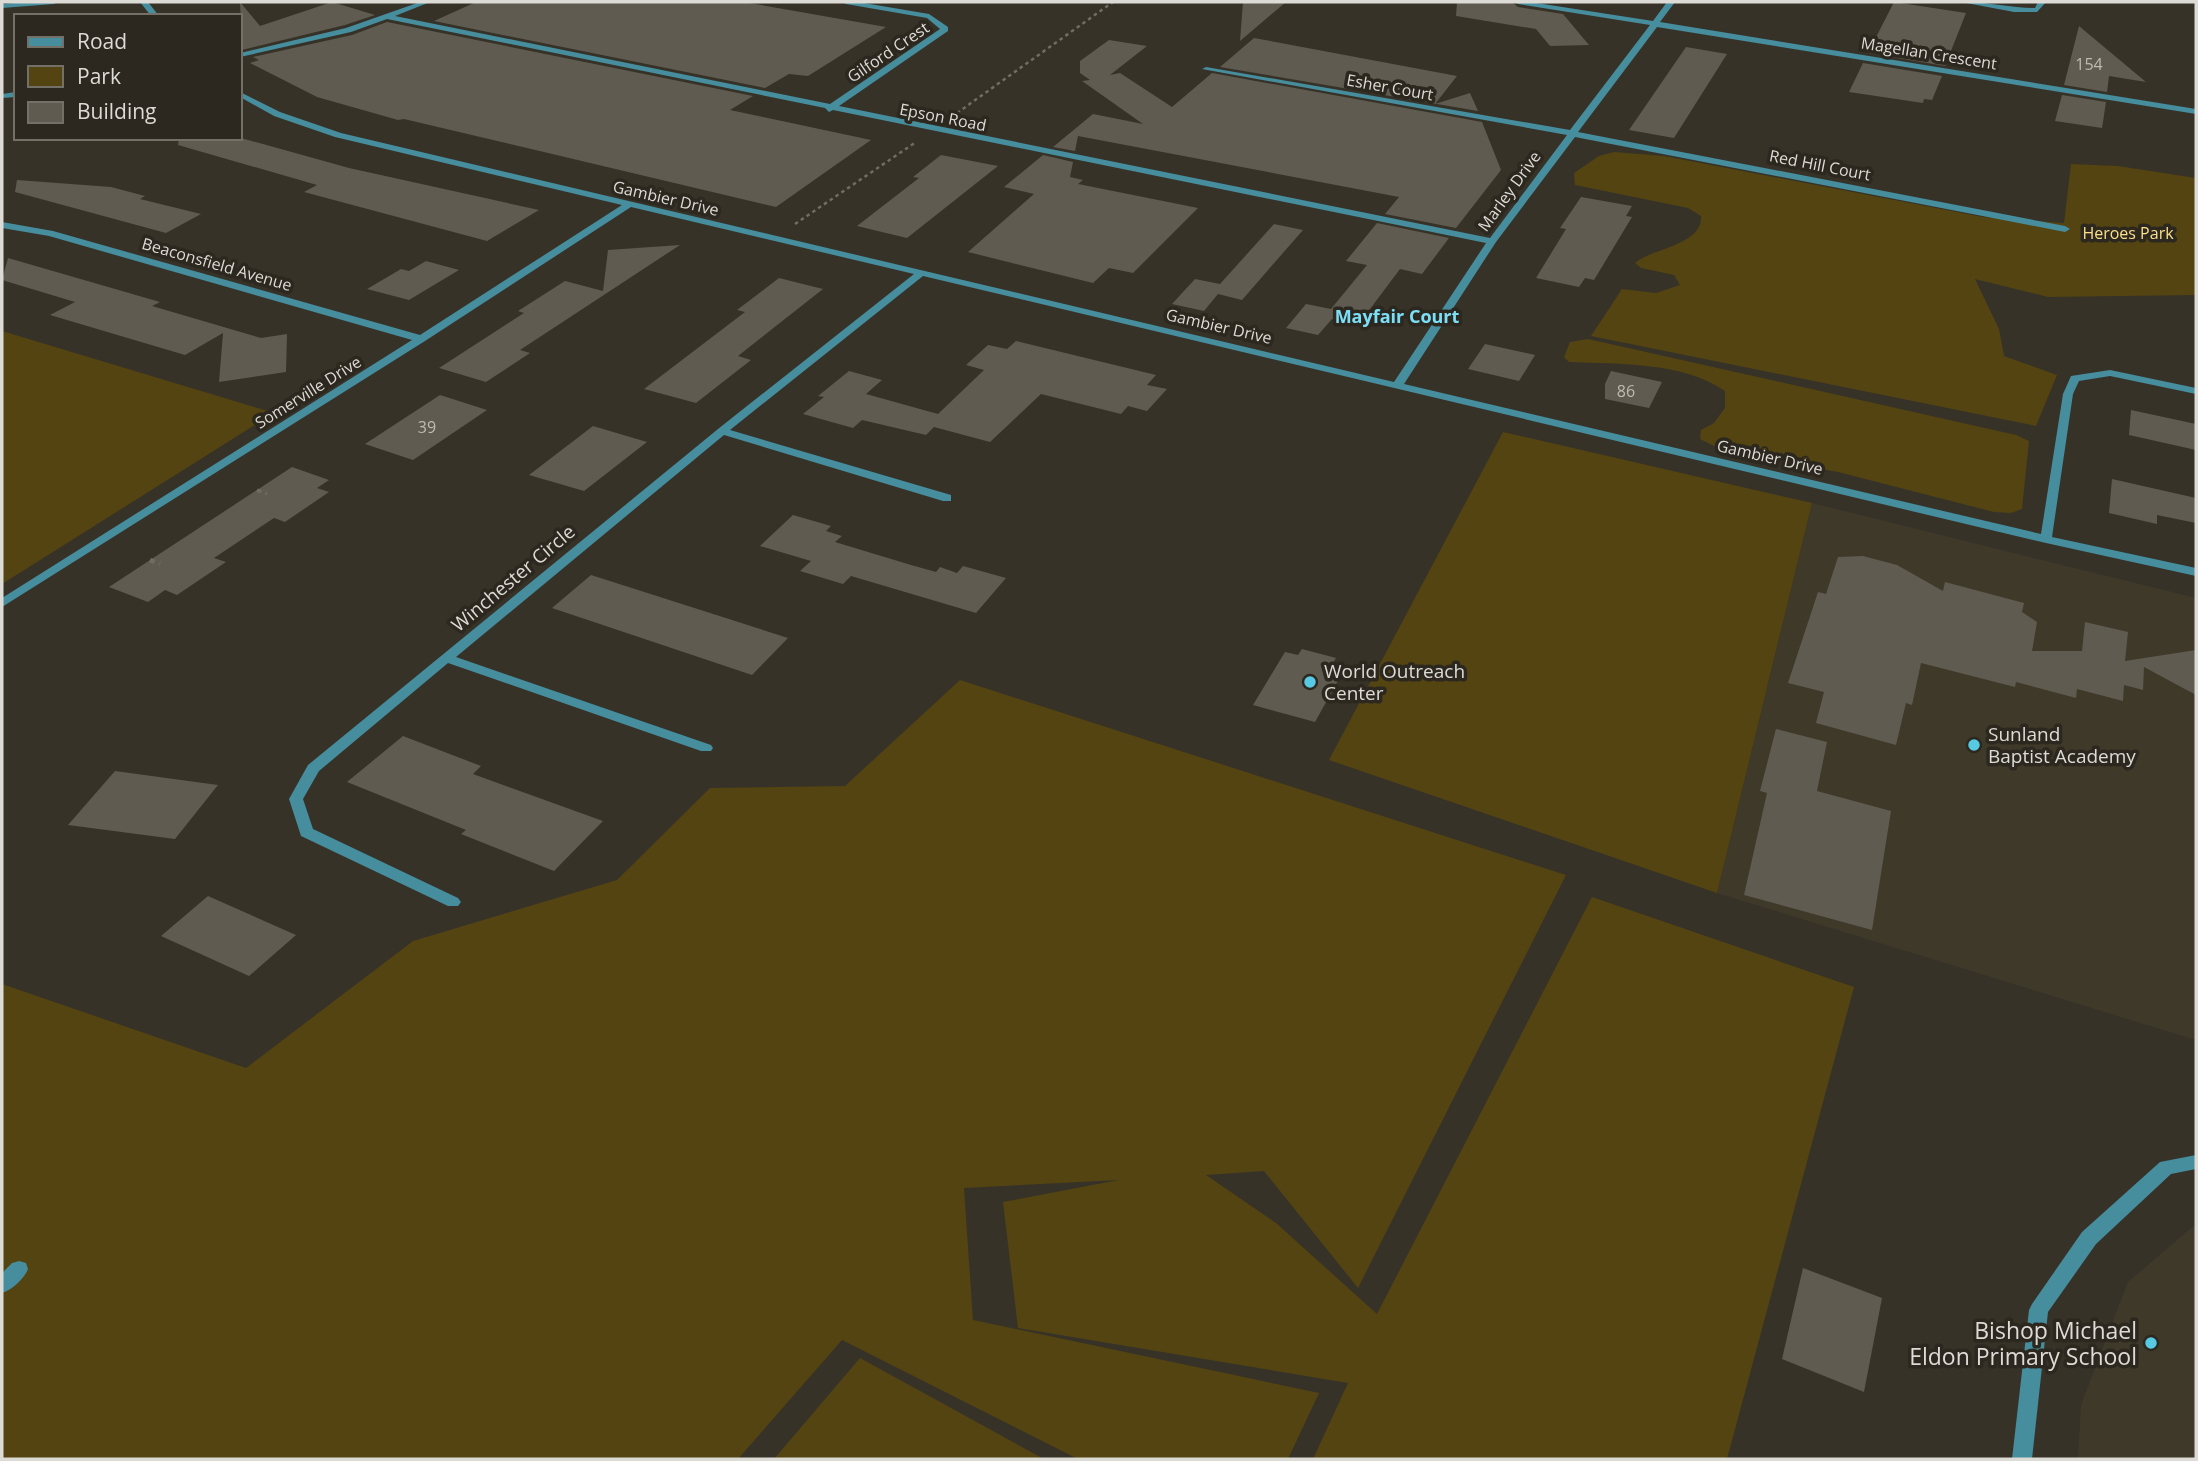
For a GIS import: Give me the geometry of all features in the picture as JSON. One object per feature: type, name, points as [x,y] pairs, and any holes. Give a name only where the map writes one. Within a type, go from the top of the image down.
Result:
[{"type":"street","points":[[2,6],[54,2]]},
{"type":"street","points":[[242,54],[389,17],[426,2]]},
{"type":"street","name":"Gilford Crest","points":[[830,109],[945,29],[929,16],[846,2]]},
{"type":"street","name":"Magellan Crescent","points":[[1518,2],[2196,111]]},
{"type":"street","name":"Marley Drive","points":[[1398,384],[1492,241],[1570,133],[1671,2]]},
{"type":"street","points":[[1965,2],[2014,10],[2037,10],[2042,2]]},
{"type":"street","name":"Epson Road","points":[[389,17],[830,109],[1492,241]]},
{"type":"street","name":"Esher Court","points":[[1206,69],[1570,133]]},
{"type":"street","name":"Gambier Drive","points":[[242,95],[277,114],[338,135],[2046,539],[2196,572]]},
{"type":"street","name":"Red Hill Court","points":[[1570,133],[2065,229]]},
{"type":"street","name":"Somerville Drive","points":[[2,603],[628,205]]},
{"type":"street","name":"Beaconsfield Avenue","points":[[2,225],[50,233],[421,339]]},
{"type":"street","name":"Winchester Circle","points":[[453,902],[306,832],[296,799],[313,768],[722,431],[920,274]]},
{"type":"street","points":[[2046,539],[2068,394],[2075,378],[2110,373],[2196,391]]},
{"type":"street","points":[[722,431],[947,498]]},
{"type":"street","points":[[446,658],[706,748]]},
{"type":"street","points":[[2022,1459],[2039,1310],[2089,1238],[2166,1167],[2196,1163]]},
{"type":"street","points":[[2,1285],[19,1269]]},
{"type":"path","points":[[257,490],[267,494]]},
{"type":"path","points":[[150,560],[160,564]]},
{"type":"shaded area","name":"Sunland Baptist Academy","points":[[1812,503],[2196,598],[2196,1040],[1717,893]]},
{"type":"shaded area","name":"Bishop Michael Eldon Primary School","points":[[2196,1224],[2196,1459],[2078,1459],[2081,1405],[2128,1282]]},
{"type":"green space","name":"Heroes Park","points":[[1614,152],[1664,156],[1983,217],[2064,223],[2071,164],[2118,166],[2196,178],[2196,295],[2048,297],[1975,279],[1999,329],[2004,356],[2057,375],[2036,426],[1591,336],[1622,289],[1656,293],[1680,285],[1674,275],[1641,268],[1635,263],[1685,240],[1699,226],[1701,216],[1688,208],[1575,185],[1574,173],[1599,156]]},
{"type":"green space","points":[[2,331],[274,413],[2,584]]},
{"type":"green space","points":[[1588,339],[2016,435],[2029,441],[2022,509],[2011,513],[1994,512],[1838,472],[1724,451],[1700,439],[1701,430],[1714,423],[1725,408],[1725,391],[1690,375],[1670,370],[1629,364],[1569,362],[1564,357],[1570,342]]},
{"type":"green space","points":[[1503,432],[1812,503],[1717,893],[1329,760]]},
{"type":"green space","points":[[960,680],[1566,875],[1358,1288],[1264,1171],[1206,1175],[1276,1223],[1377,1314],[1592,897],[1854,987],[1727,1459],[1313,1459],[1348,1383],[1018,1328],[1003,1202],[1119,1180],[964,1188],[973,1320],[1319,1393],[1288,1459],[1078,1459],[842,1340],[738,1459],[2,1459],[2,984],[246,1068],[413,941],[617,880],[710,788],[845,786]]},
{"type":"green space","points":[[860,1358],[1044,1459],[774,1459]]},
{"type":"building","points":[[240,2],[260,26],[332,2],[375,15],[242,50]]},
{"type":"building","points":[[476,2],[744,2],[886,27],[808,76],[789,74],[765,88],[434,21]]},
{"type":"building","points":[[1243,2],[1286,2],[1240,41]]},
{"type":"building","points":[[1457,2],[1512,2],[1518,7],[1563,14],[1589,45],[1550,46],[1536,29],[1456,16]]},
{"type":"building","points":[[1894,2],[1966,13],[1945,66],[1868,53]]},
{"type":"building","points":[[387,22],[753,96],[730,110],[871,140],[776,207],[404,119],[398,120],[317,97],[250,63],[259,60],[253,57],[352,35]]},
{"type":"building","points":[[2079,26],[2146,82],[2109,76],[2107,92],[2064,85]]},
{"type":"building","points":[[1254,38],[1457,76],[1435,104],[1220,67]]},
{"type":"building","points":[[1109,40],[1147,46],[1110,75],[1120,73],[1172,107],[1212,73],[1482,122],[1501,170],[1456,228],[1385,214],[1399,197],[1078,136],[1075,151],[1053,147],[1093,114],[1143,124],[1082,81],[1090,80],[1080,73],[1080,61]]},
{"type":"building","points":[[1686,47],[1727,54],[1674,138],[1629,130]]},
{"type":"building","points":[[1863,63],[1942,76],[1932,100],[1924,99],[1923,103],[1849,92]]},
{"type":"building","points":[[1470,93],[1478,111],[1436,104]]},
{"type":"building","points":[[2062,95],[2106,102],[2102,128],[2055,121]]},
{"type":"building","points":[[242,138],[349,168],[539,210],[487,241],[304,192],[317,185],[178,145],[179,140]]},
{"type":"building","points":[[941,155],[998,166],[907,238],[857,226],[919,178],[913,177]]},
{"type":"building","points":[[1043,155],[1073,162],[1070,177],[1083,180],[1078,184],[1198,208],[1133,273],[1109,268],[1093,283],[968,252],[1034,194],[1004,187]]},
{"type":"building","points":[[17,180],[111,187],[145,196],[140,199],[201,214],[166,233],[15,192]]},
{"type":"building","points":[[1581,197],[1632,206],[1626,216],[1632,217],[1594,280],[1585,278],[1579,287],[1536,278],[1566,229],[1560,228]]},
{"type":"building","points":[[1377,223],[1449,238],[1422,274],[1400,269],[1358,325],[1332,319],[1318,335],[1286,328],[1306,304],[1331,309],[1367,265],[1346,261]]},
{"type":"building","points":[[1274,224],[1303,230],[1242,300],[1218,294],[1204,311],[1172,304],[1195,279],[1220,284]]},
{"type":"building","points":[[680,245],[520,350],[530,353],[486,382],[439,368],[524,313],[518,311],[565,281],[603,291],[608,250]]},
{"type":"building","points":[[8,258],[160,302],[152,306],[261,338],[287,334],[286,372],[219,382],[223,333],[185,355],[50,315],[75,302],[2,280]]},
{"type":"building","points":[[426,261],[459,270],[409,300],[367,289],[401,269],[409,271]]},
{"type":"building","points":[[779,278],[823,289],[738,356],[751,360],[696,403],[644,389],[745,312],[737,310]]},
{"type":"building","points":[[1016,341],[1156,375],[1147,385],[1167,389],[1147,411],[1128,406],[1121,414],[1041,394],[990,442],[934,427],[926,435],[862,420],[853,428],[803,414],[824,397],[818,396],[849,371],[882,380],[866,394],[938,414],[984,370],[966,365],[988,345],[1007,349]]},
{"type":"building","points":[[1485,344],[1535,355],[1519,381],[1468,369]]},
{"type":"building","points":[[1611,371],[1662,382],[1649,408],[1605,399],[1605,384]]},
{"type":"building","points":[[440,395],[487,410],[413,460],[365,444]]},
{"type":"building","points":[[2131,410],[2196,424],[2196,450],[2129,435]]},
{"type":"building","points":[[593,426],[647,442],[584,491],[529,475]]},
{"type":"building","points":[[292,467],[329,480],[317,488],[329,492],[285,522],[274,518],[214,558],[226,562],[177,595],[165,590],[148,602],[109,587]]},
{"type":"building","points":[[2112,479],[2196,498],[2196,523],[2157,515],[2157,524],[2109,513]]},
{"type":"building","points":[[793,515],[831,526],[826,531],[842,536],[835,542],[911,565],[936,572],[940,567],[957,573],[963,566],[1006,578],[976,613],[851,576],[843,584],[800,571],[811,561],[760,546]]},
{"type":"building","points":[[1863,556],[1897,565],[1943,591],[1945,582],[2024,603],[2022,612],[2037,622],[2032,651],[2082,651],[2085,622],[2128,632],[2125,661],[2196,650],[2196,695],[2144,667],[2143,690],[2124,685],[2123,701],[2077,689],[2076,698],[2016,682],[2015,687],[1921,663],[1912,705],[1906,703],[1896,745],[1816,723],[1824,692],[1788,683],[1818,592],[1826,594],[1838,557]]},
{"type":"building","points":[[591,575],[788,638],[752,675],[552,608]]},
{"type":"building","points":[[1302,649],[1336,658],[1332,665],[1345,668],[1315,722],[1253,705],[1285,652],[1298,655]]},
{"type":"building","points":[[1776,729],[1827,742],[1817,791],[1891,811],[1872,930],[1744,895],[1767,793],[1760,791]]},
{"type":"building","points":[[403,736],[481,766],[473,774],[603,821],[554,871],[461,834],[466,830],[347,782]]},
{"type":"building","points":[[115,771],[218,785],[175,839],[68,825]]},
{"type":"building","points":[[208,896],[296,935],[249,976],[161,936]]},
{"type":"building","points":[[1803,1268],[1882,1298],[1864,1392],[1782,1359]]},
{"type":"place","name":"World Outreach Center","points":[[1310,682]]},
{"type":"place","name":"Sunland Baptist Academy","points":[[1974,745]]},
{"type":"place","name":"Bishop Michael Eldon Primary School","points":[[2151,1343]]},
{"type":"district","name":"Mayfair Court","points":[[1397,316]]}]
